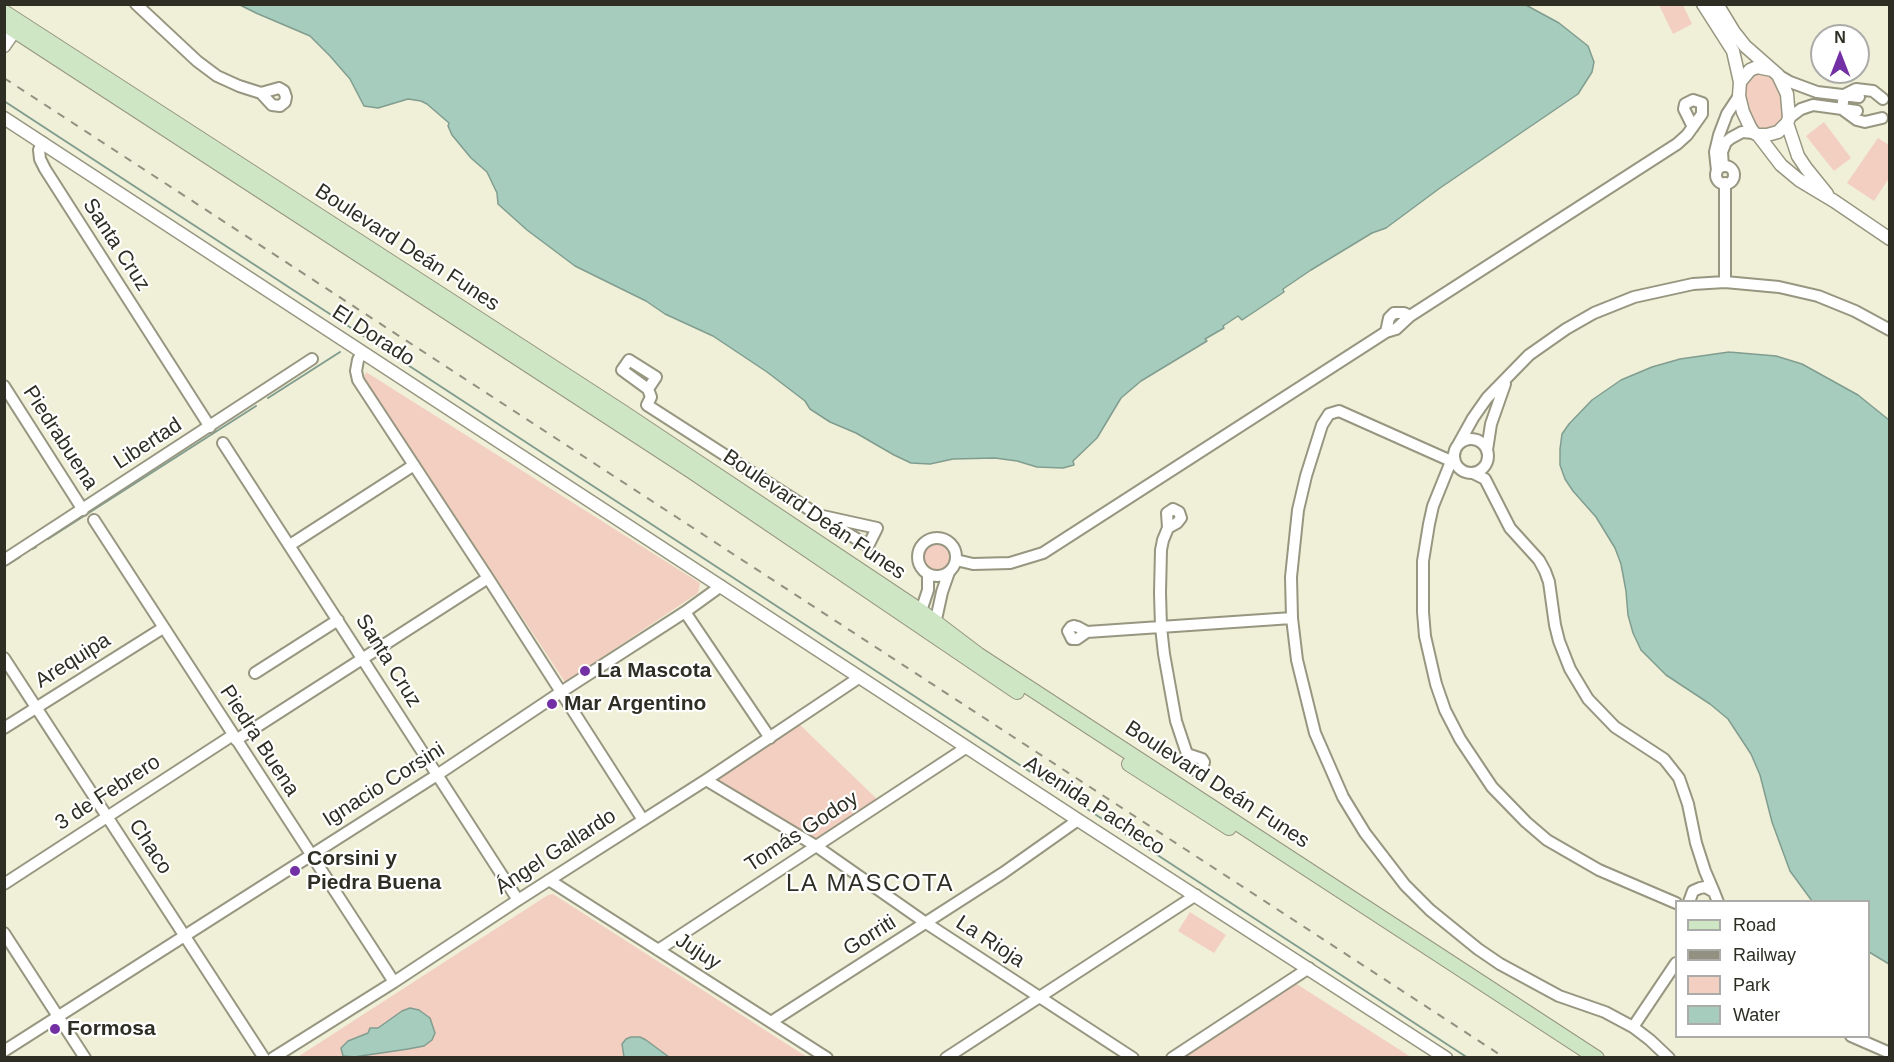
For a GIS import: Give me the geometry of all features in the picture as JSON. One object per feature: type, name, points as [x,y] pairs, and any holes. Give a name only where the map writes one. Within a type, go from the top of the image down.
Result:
[{"type":"main road","name":"Boulevard Deán Funes","points":[[4,12],[13,26],[918,616]]},
{"type":"main road","name":"Boulevard Deán Funes","points":[[13,26],[635,421],[931,625],[1597,1058]]},
{"type":"main road","name":"Boulevard Deán Funes","points":[[931,625],[985,670],[1581,1058]]},
{"type":"street","points":[[136,4],[196,61],[239,87],[261,93]]},
{"type":"street","points":[[1704,4],[1733,51],[1740,82],[1738,96],[1720,130],[1715,152],[1720,169]]},
{"type":"street","points":[[1717,4],[1745,46],[1775,73],[1787,94],[1788,121],[1794,147],[1802,162],[1834,201]]},
{"type":"street","points":[[4,46],[13,26]]},
{"type":"street","points":[[1740,82],[1750,70],[1757,68],[1775,73],[1808,89],[1886,99]]},
{"type":"street","points":[[1844,95],[1857,89],[1867,90],[1886,99]]},
{"type":"street","points":[[1842,109],[1844,95]]},
{"type":"street","points":[[1738,96],[1743,112],[1756,134],[1781,165],[1799,180],[1890,239]]},
{"type":"street","points":[[1720,169],[1724,147],[1731,138],[1742,132],[1767,135],[1778,132],[1806,106],[1842,109],[1886,119]]},
{"type":"street","points":[[1842,109],[1857,120],[1865,122],[1886,119]]},
{"type":"street","name":"El Dorado","points":[[4,118],[721,586]]},
{"type":"street","points":[[956,560],[973,564],[1010,563],[1043,553],[1386,332],[1389,318],[1394,313],[1404,313],[1410,316],[1677,144],[1693,127]]},
{"type":"street","points":[[1720,130],[1731,138]]},
{"type":"street","name":"Santa Cruz","points":[[42,142],[39,159],[210,427]]},
{"type":"street","points":[[1720,169],[1728,167],[1733,174],[1731,181],[1725,183],[1725,282]]},
{"type":"street","points":[[1673,901],[1599,870],[1547,840],[1492,787],[1460,739],[1445,710],[1436,684],[1422,612],[1423,561],[1426,541],[1433,506],[1442,482],[1454,454],[1479,409],[1508,377],[1547,341],[1594,313],[1615,304],[1664,289],[1693,284],[1725,282],[1779,287],[1818,296],[1855,311],[1890,330]]},
{"type":"street","points":[[362,352],[356,371],[358,380],[643,820]]},
{"type":"street","name":"Libertad","points":[[4,560],[312,359]]},
{"type":"street","points":[[1442,482],[1455,473],[1482,468],[1487,455],[1491,424],[1508,377]]},
{"type":"street","name":"Piedrabuena","points":[[4,386],[83,510]]},
{"type":"street","points":[[635,421],[651,397],[648,389]]},
{"type":"street","points":[[647,405],[818,515],[868,546],[877,528],[818,515]]},
{"type":"street","points":[[1454,454],[1339,411],[1329,414],[1322,425],[1298,510],[1291,577],[1292,618],[1297,660],[1315,733],[1343,797],[1365,833],[1394,871],[1430,910],[1452,930],[1500,964],[1559,996],[1605,1012],[1633,1027],[1669,1058]]},
{"type":"street","points":[[1454,454],[1466,440],[1476,440],[1485,446],[1491,487]]},
{"type":"street","name":"Santa Cruz","points":[[224,443],[518,900]]},
{"type":"street","points":[[1454,454],[1456,465],[1485,479],[1510,528],[1539,560],[1549,582],[1559,641],[1578,684],[1588,699],[1602,715],[1632,739],[1664,759],[1679,778],[1705,871],[1717,899]]},
{"type":"street","points":[[290,545],[414,465]]},
{"type":"street","name":"Piedra Buena","points":[[94,520],[394,982]]},
{"type":"street","points":[[1168,528],[1161,550],[1161,627],[1176,721],[1187,754]]},
{"type":"street","points":[[931,625],[949,572],[956,560],[956,554],[950,542],[944,539],[931,538],[925,541],[918,552],[919,565],[928,574],[939,576],[949,572]]},
{"type":"street","points":[[918,616],[928,590],[928,574]]},
{"type":"street","name":"3 de Febrero","points":[[4,884],[488,578]]},
{"type":"street","name":"Ignacio Corsini","points":[[4,1051],[437,775],[721,586]]},
{"type":"street","name":"Avenida Pacheco","points":[[721,586],[1446,1058]]},
{"type":"street","points":[[685,612],[770,738]]},
{"type":"street","points":[[1087,632],[1292,618]]},
{"type":"street","points":[[255,673],[338,620]]},
{"type":"street","name":"Arequipa","points":[[4,728],[163,628]]},
{"type":"street","name":"Chaco","points":[[4,658],[264,1058]]},
{"type":"street","name":"Ángel Gallardo","points":[[273,1058],[706,780],[860,677]]},
{"type":"street","name":"Tomás Godoy","points":[[658,950],[967,747]]},
{"type":"street","name":"La Rioja","points":[[706,780],[816,846],[926,923],[1133,1058]]},
{"type":"street","name":"Gorriti","points":[[771,1022],[1003,873],[1078,820]]},
{"type":"street","points":[[1692,895],[1705,871]]},
{"type":"street","name":"Jujuy","points":[[549,880],[826,1058]]},
{"type":"street","points":[[1676,900],[1692,895],[1705,887],[1717,899]]},
{"type":"street","points":[[946,1058],[1196,895]]},
{"type":"street","points":[[4,933],[85,1058]]},
{"type":"street","points":[[1633,1027],[1675,966]]},
{"type":"street","points":[[1172,1058],[1308,968]]},
{"type":"street","points":[[1856,1038],[1890,1053]]},
{"type":"green space","points":[[1659,5],[1683,5],[1692,24],[1673,34]]},
{"type":"green space","points":[[1766,74],[1777,81],[1786,113],[1781,125],[1765,131],[1754,125],[1745,100],[1745,84],[1750,78]]},
{"type":"green space","points":[[1824,122],[1851,158],[1834,171],[1806,136]]},
{"type":"green space","points":[[1878,138],[1889,145],[1889,178],[1874,201],[1847,183]]},
{"type":"green space","points":[[366,372],[700,583],[698,593],[565,682],[364,378]]},
{"type":"green space","points":[[938,543],[949,547],[953,558],[949,569],[938,573],[927,569],[923,558],[927,547]]},
{"type":"green space","points":[[797,722],[879,801],[816,843],[713,779]]},
{"type":"green space","points":[[553,894],[807,1057],[296,1058],[548,895]]},
{"type":"green space","points":[[1190,912],[1226,935],[1214,953],[1178,931]]},
{"type":"green space","points":[[1295,983],[1411,1057],[1180,1058]]},
{"type":"water","points":[[1524,4],[1559,23],[1588,46],[1594,62],[1592,72],[1578,94],[1440,188],[1386,228],[1372,233],[1311,270],[1283,289],[1284,292],[1242,320],[1238,316],[1223,326],[1224,328],[1205,339],[1207,341],[1141,381],[1121,398],[1097,438],[1073,461],[1074,465],[1063,468],[1037,467],[995,458],[953,459],[930,464],[911,463],[856,433],[830,422],[810,409],[805,401],[767,372],[713,336],[665,314],[646,301],[575,266],[527,230],[498,204],[497,193],[487,172],[471,158],[452,135],[449,123],[427,104],[408,99],[378,108],[364,106],[350,79],[310,36],[240,5]]},
{"type":"water","points":[[1729,352],[1776,356],[1802,364],[1858,395],[1889,420],[1889,964],[1870,953],[1870,900],[1811,900],[1790,871],[1772,822],[1760,775],[1751,754],[1728,719],[1710,704],[1666,675],[1641,650],[1628,615],[1621,564],[1615,548],[1596,517],[1565,479],[1560,465],[1562,434],[1592,400],[1621,380],[1652,367],[1680,359]]},
{"type":"water","points":[[410,1008],[419,1010],[430,1018],[435,1033],[432,1040],[424,1046],[354,1057],[343,1056],[341,1048],[348,1041],[368,1033],[370,1028],[378,1028]]},
{"type":"water","points":[[631,1037],[646,1040],[669,1057],[624,1057],[622,1044]]},
{"type":"waterway","points":[[4,101],[1468,1058]]},
{"type":"waterway","points":[[268,398],[340,352]]},
{"type":"waterway","points":[[48,539],[256,406]]},
{"type":"waterway","points":[[32,549],[36,547]]},
{"type":"waterway","points":[[4,567],[20,557]]},
{"type":"railway","points":[[4,78],[1505,1058]]},
{"type":"place","name":"La Mascota","points":[[585,671]]},
{"type":"place","name":"Mar Argentino","points":[[552,704]]},
{"type":"place","name":"Corsini y Piedra Buena","points":[[295,871]]},
{"type":"place","name":"Formosa","points":[[55,1029]]},
{"type":"district","name":"LA MASCOTA","points":[[870,884]]}]
